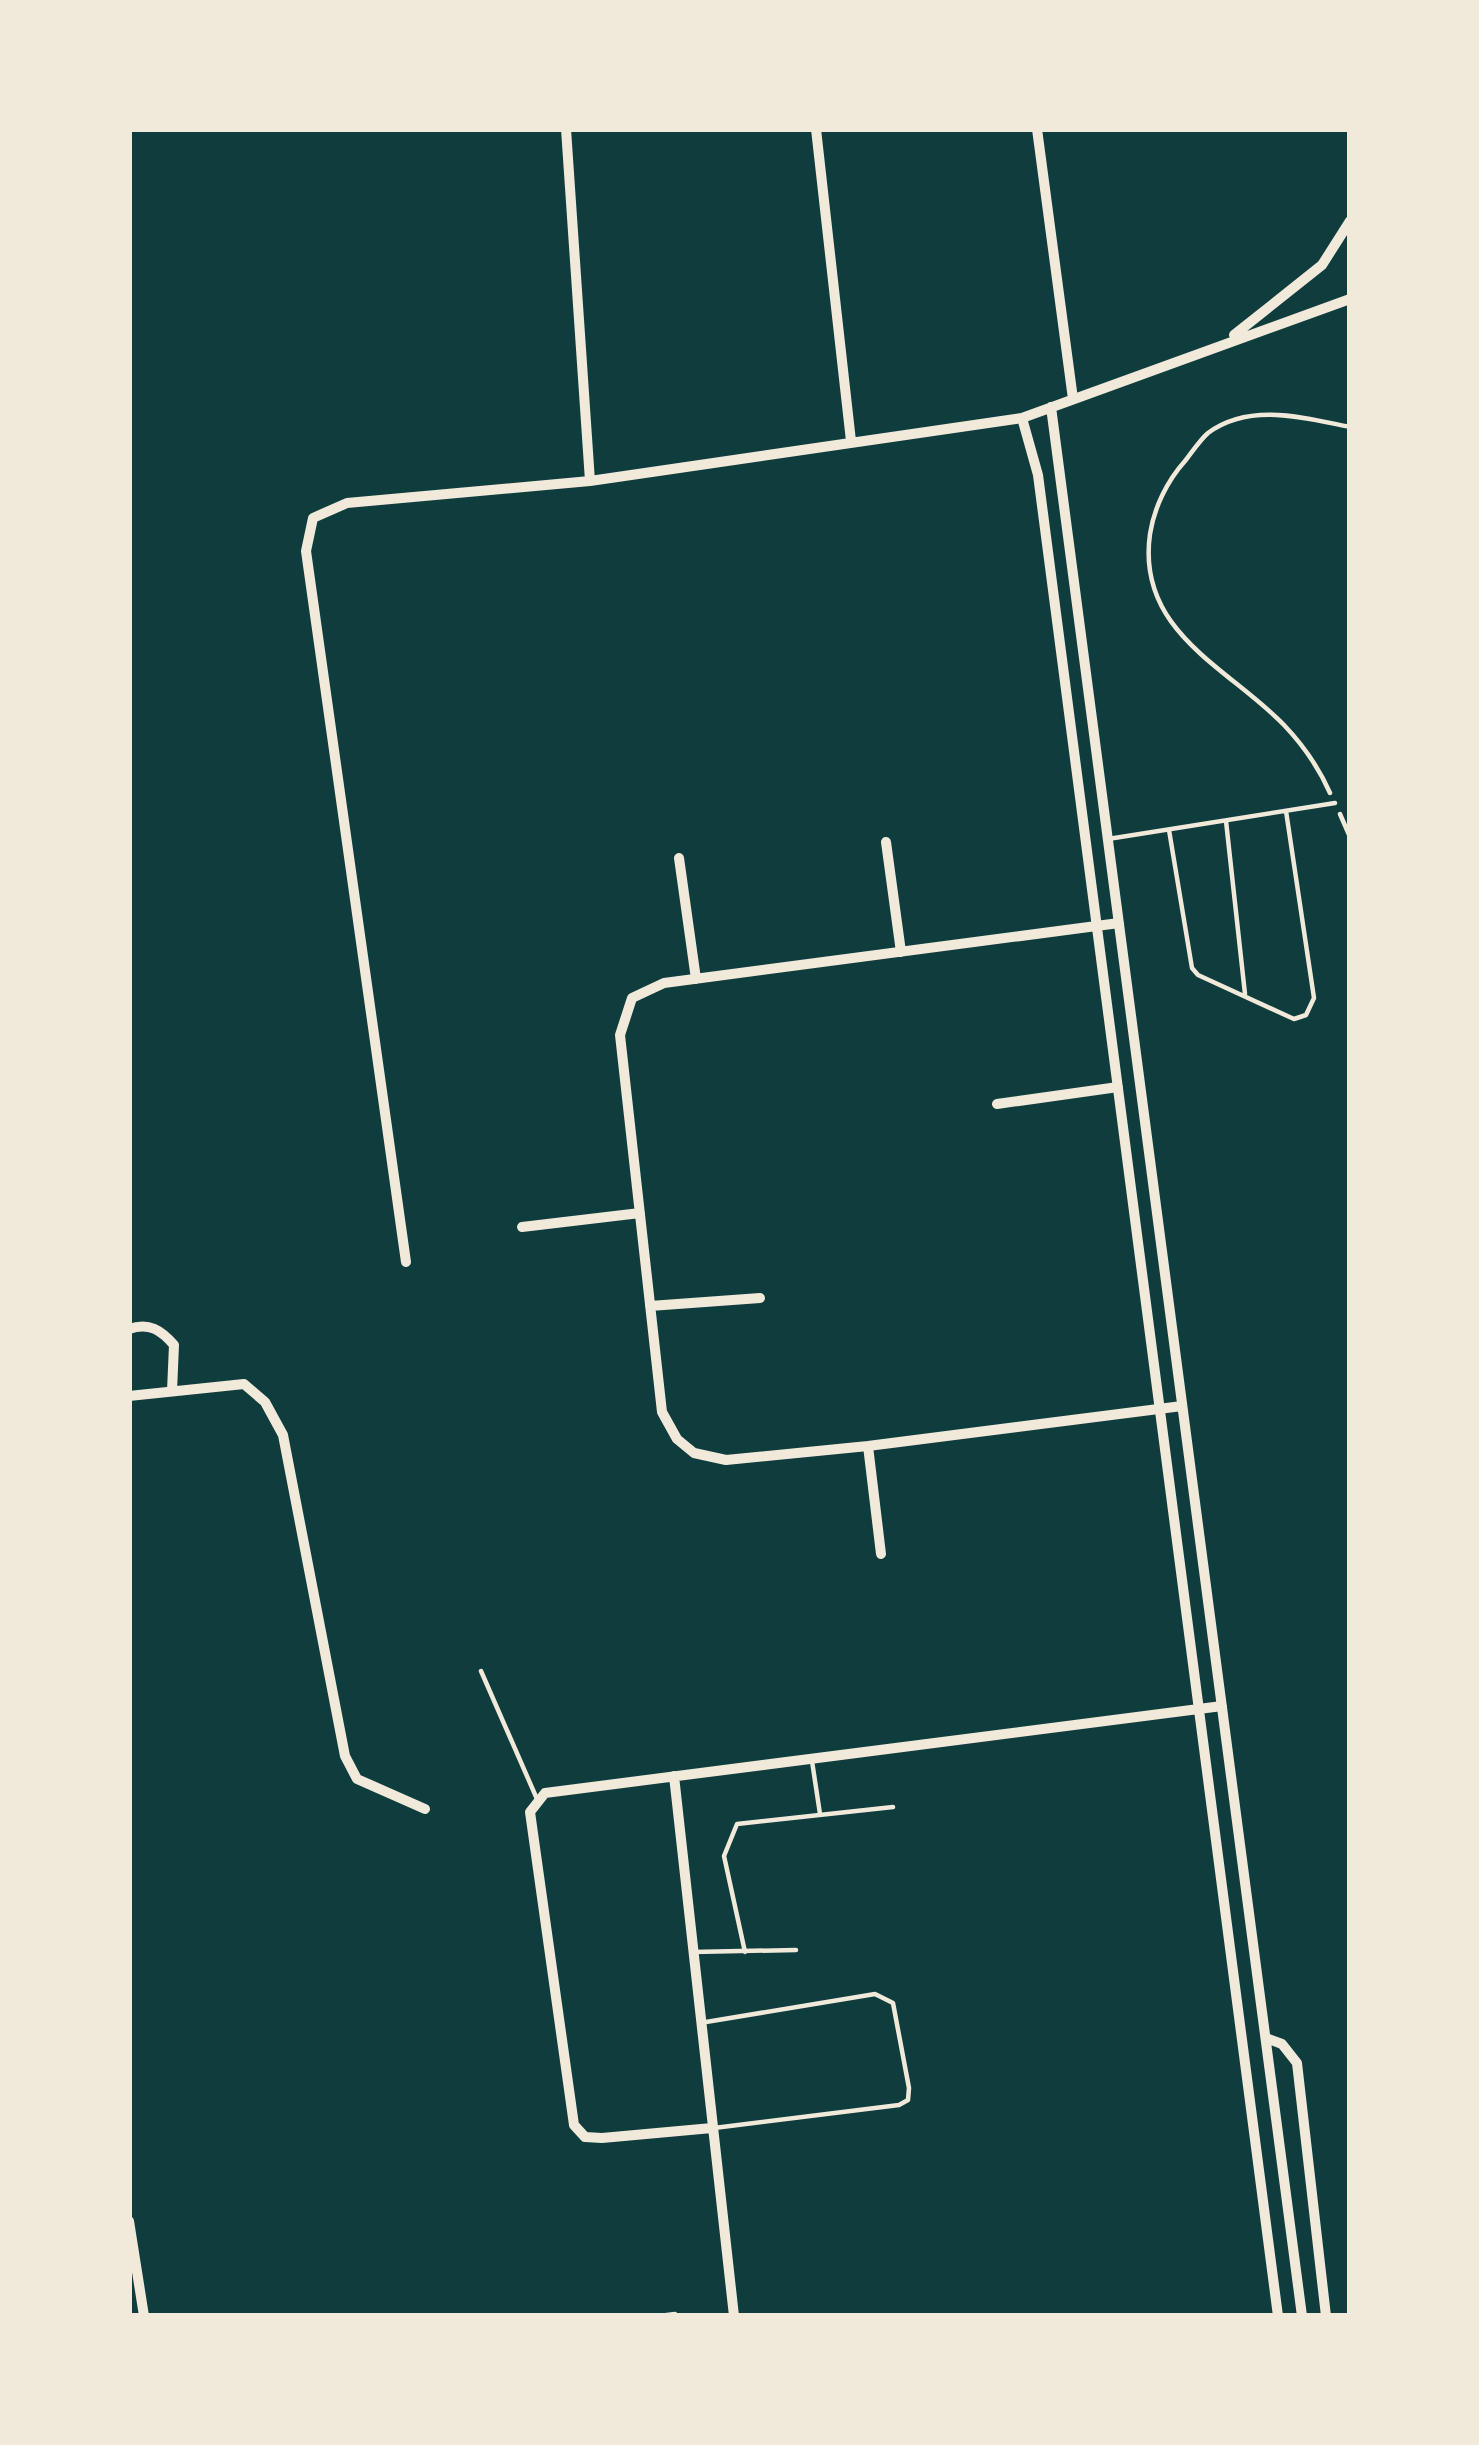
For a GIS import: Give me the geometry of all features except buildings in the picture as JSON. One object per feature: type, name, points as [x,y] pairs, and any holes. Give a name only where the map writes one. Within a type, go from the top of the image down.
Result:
[{"type":"street","points":[[566,129],[590,481]]},
{"type":"street","points":[[816,129],[851,441]]},
{"type":"street","points":[[1037,129],[1073,399]]},
{"type":"street","points":[[1225,343],[1322,265],[1350,220]]},
{"type":"street","points":[[406,1262],[306,551],[313,518],[347,502],[590,481],[1022,418],[1350,299]]},
{"type":"street","points":[[1051,407],[1302,2316]]},
{"type":"street","points":[[1022,418],[1038,475],[1278,2316]]},
{"type":"street","points":[[886,842],[901,952]]},
{"type":"street","points":[[679,858],[696,979]]},
{"type":"street","points":[[1119,923],[664,983],[632,998],[620,1034],[662,1412],[677,1439],[694,1453],[726,1460],[1182,1406]]},
{"type":"street","points":[[997,1104],[1118,1088]]},
{"type":"street","points":[[522,1227],[640,1214]]},
{"type":"street","points":[[650,1306],[760,1298]]},
{"type":"street","points":[[129,1329],[149,1326],[163,1332],[174,1345],[172,1390]]},
{"type":"street","points":[[129,1396],[244,1384],[265,1402],[283,1436],[345,1756],[357,1778],[424,1809]]},
{"type":"street","points":[[868,1446],[881,1554]]},
{"type":"street","points":[[712,2128],[602,2138],[585,2137],[574,2125],[530,1812],[537,1798],[545,1792],[1222,1706]]},
{"type":"street","points":[[674,1776],[734,2316]]},
{"type":"street","points":[[1266,2038],[1282,2044],[1297,2063],[1327,2316]]},
{"type":"street","points":[[129,2221],[144,2316]]},
{"type":"lane","points":[[1108,839],[1335,803]]},
{"type":"lane","points":[[1169,830],[1192,968],[1294,1019],[1306,1015],[1314,998],[1286,811]]},
{"type":"lane","points":[[1226,821],[1245,997]]},
{"type":"lane","points":[[481,1672],[537,1798]]},
{"type":"lane","points":[[812,1758],[820,1814]]},
{"type":"lane","points":[[745,1952],[724,1856],[737,1824],[893,1807]]},
{"type":"lane","points":[[693,1952],[796,1950]]},
{"type":"lane","points":[[701,2023],[875,1994],[893,2002],[909,2088],[908,2101],[898,2105],[712,2128]]},
{"type":"lane","points":[[659,2316],[676,2314]]},
{"type":"path","points":[[1350,427],[1281,413],[1246,418],[1209,433],[1178,469],[1154,514],[1147,560],[1166,614],[1191,647],[1283,724],[1320,770],[1350,837]]}]
